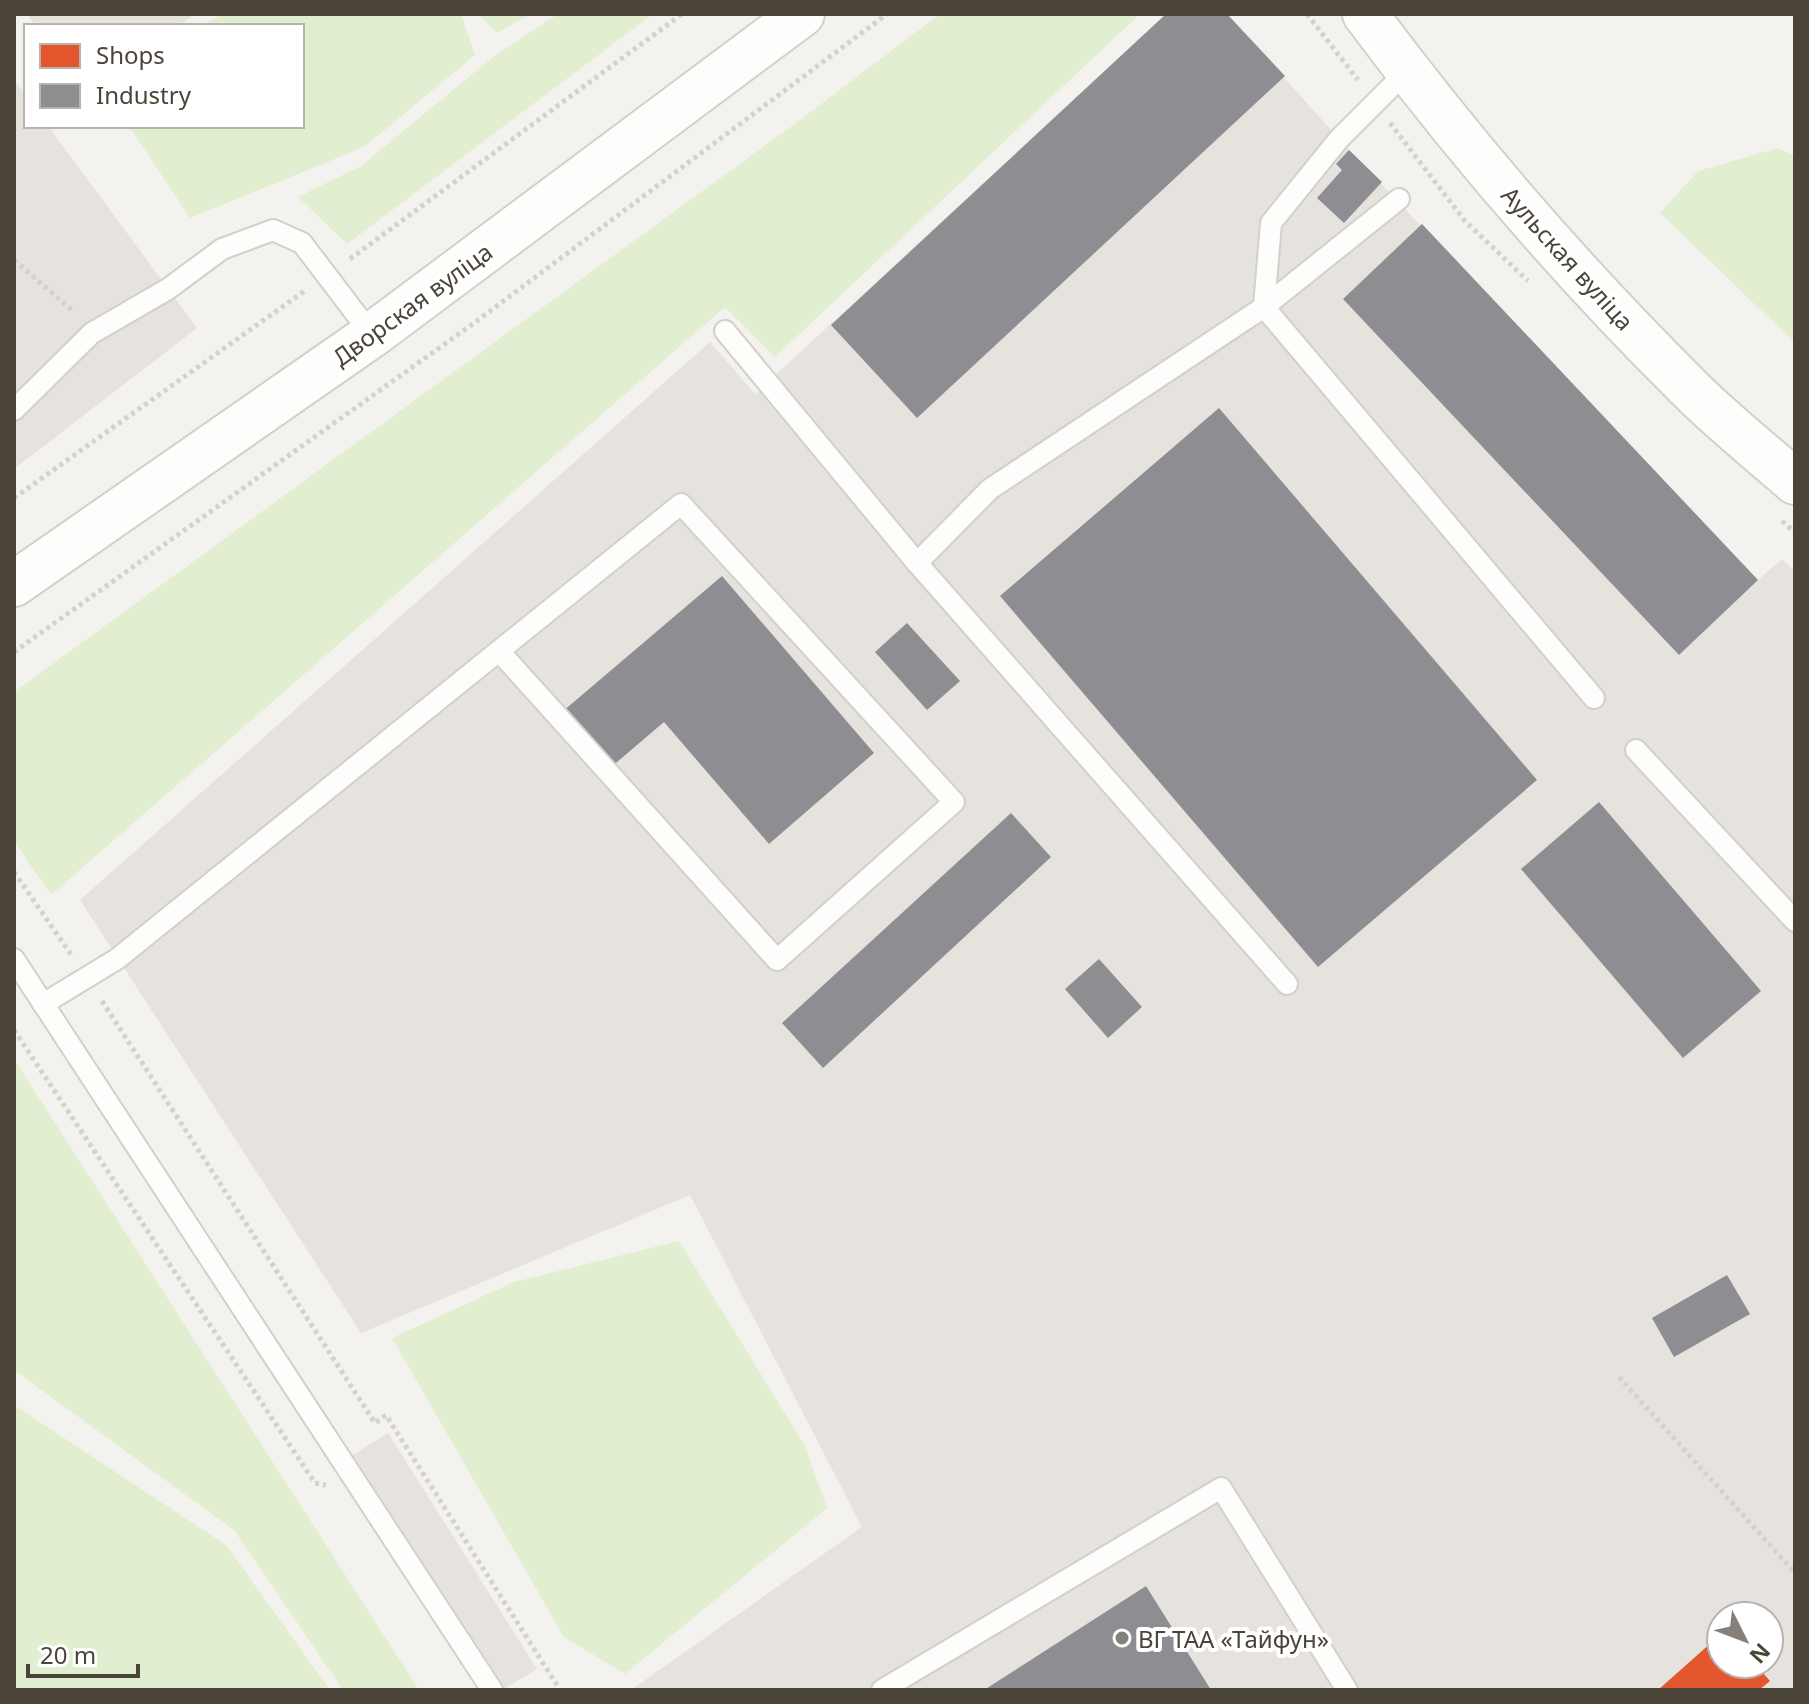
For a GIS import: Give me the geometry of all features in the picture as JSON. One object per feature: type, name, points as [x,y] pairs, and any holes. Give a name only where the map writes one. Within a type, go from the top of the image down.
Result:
[{"type":"street","name":"Дворская вуліца","points":[[14,584],[372,335],[802,14]]},
{"type":"street","name":"Аульская вуліца","points":[[1365,14],[1407,71],[1569,264],[1692,391],[1795,482]]},
{"type":"lane","points":[[1407,71],[1339,139],[1271,223],[1264,307],[1594,698]]},
{"type":"lane","points":[[917,563],[990,489],[1264,307],[1399,199]]},
{"type":"lane","points":[[14,410],[92,333],[168,289],[222,249],[273,230],[302,243],[372,335]]},
{"type":"lane","points":[[725,331],[917,563],[1287,984]]},
{"type":"lane","points":[[43,1004],[117,959],[681,504],[954,802],[777,960],[499,651]]},
{"type":"lane","points":[[1636,750],[1795,921]]},
{"type":"lane","points":[[14,959],[492,1690]]},
{"type":"lane","points":[[882,1690],[880,1688],[1221,1488],[1347,1690]]},
{"type":"path","points":[[14,652],[474,323],[887,14]]},
{"type":"path","points":[[14,260],[66,303],[92,333]]},
{"type":"path","points":[[14,872],[87,977],[375,1423],[386,1415],[560,1690]]},
{"type":"path","points":[[14,1030],[315,1483],[361,1491]]},
{"type":"path","points":[[1619,1377],[1795,1573]]},
{"type":"shaded area","points":[[27,14],[195,14],[181,24],[34,24]]},
{"type":"shaded area","points":[[1166,14],[1227,14],[1349,150],[1758,580],[1782,559],[1795,571],[1795,1690],[631,1690],[862,1527],[690,1195],[361,1333],[80,900],[710,342],[755,394]]},
{"type":"shaded area","points":[[14,80],[24,93],[24,128],[49,128],[197,328],[14,469]]},
{"type":"shaded area","points":[[388,1433],[537,1669],[502,1690],[353,1455]]},
{"type":"green space","points":[[223,14],[461,14],[475,55],[364,147],[190,218],[130,128],[304,128],[304,24],[205,24]]},
{"type":"green space","points":[[478,14],[531,14],[497,33]]},
{"type":"green space","points":[[558,14],[653,14],[347,244],[298,197],[361,166],[493,57]]},
{"type":"green space","points":[[940,14],[1140,14],[775,357],[725,307],[51,895],[14,841],[14,692],[796,123]]},
{"type":"green space","points":[[1778,148],[1795,156],[1795,343],[1660,213],[1698,171]]},
{"type":"green space","points":[[14,1059],[419,1690],[343,1690],[234,1530],[14,1370]]},
{"type":"green space","points":[[679,1241],[805,1446],[827,1508],[625,1674],[564,1637],[392,1338],[514,1282]]},
{"type":"green space","points":[[14,1405],[226,1545],[330,1690],[14,1690]]},
{"type":"building: Shops","points":[[1705,1648],[1705,1680],[1770,1681],[1759,1690],[1658,1690]]},
{"type":"building: Industry","points":[[1166,14],[1227,14],[1285,76],[917,418],[831,325]]},
{"type":"building: Industry","points":[[1349,150],[1382,182],[1344,223],[1317,198],[1342,170],[1336,164]]},
{"type":"building: Industry","points":[[1422,224],[1758,580],[1679,655],[1343,299]]},
{"type":"building: Industry","points":[[1219,408],[1537,780],[1318,967],[1000,596]]},
{"type":"building: Industry","points":[[722,576],[874,753],[769,844],[664,722],[610,768],[562,712]]},
{"type":"building: Industry","points":[[907,623],[960,681],[927,710],[875,652]]},
{"type":"building: Industry","points":[[1599,802],[1761,991],[1683,1058],[1521,869]]},
{"type":"building: Industry","points":[[1011,813],[1051,857],[823,1068],[782,1023]]},
{"type":"building: Industry","points":[[1099,959],[1142,1007],[1108,1038],[1065,989]]},
{"type":"building: Industry","points":[[1727,1275],[1750,1314],[1674,1357],[1652,1318]]},
{"type":"building: Industry","name":"ВГ ТАА «Тайфун»","points":[[1146,1586],[1211,1690],[984,1690]]},
{"type":"place","name":"ВГ ТАА «Тайфун»","points":[[1122,1638]]}]
